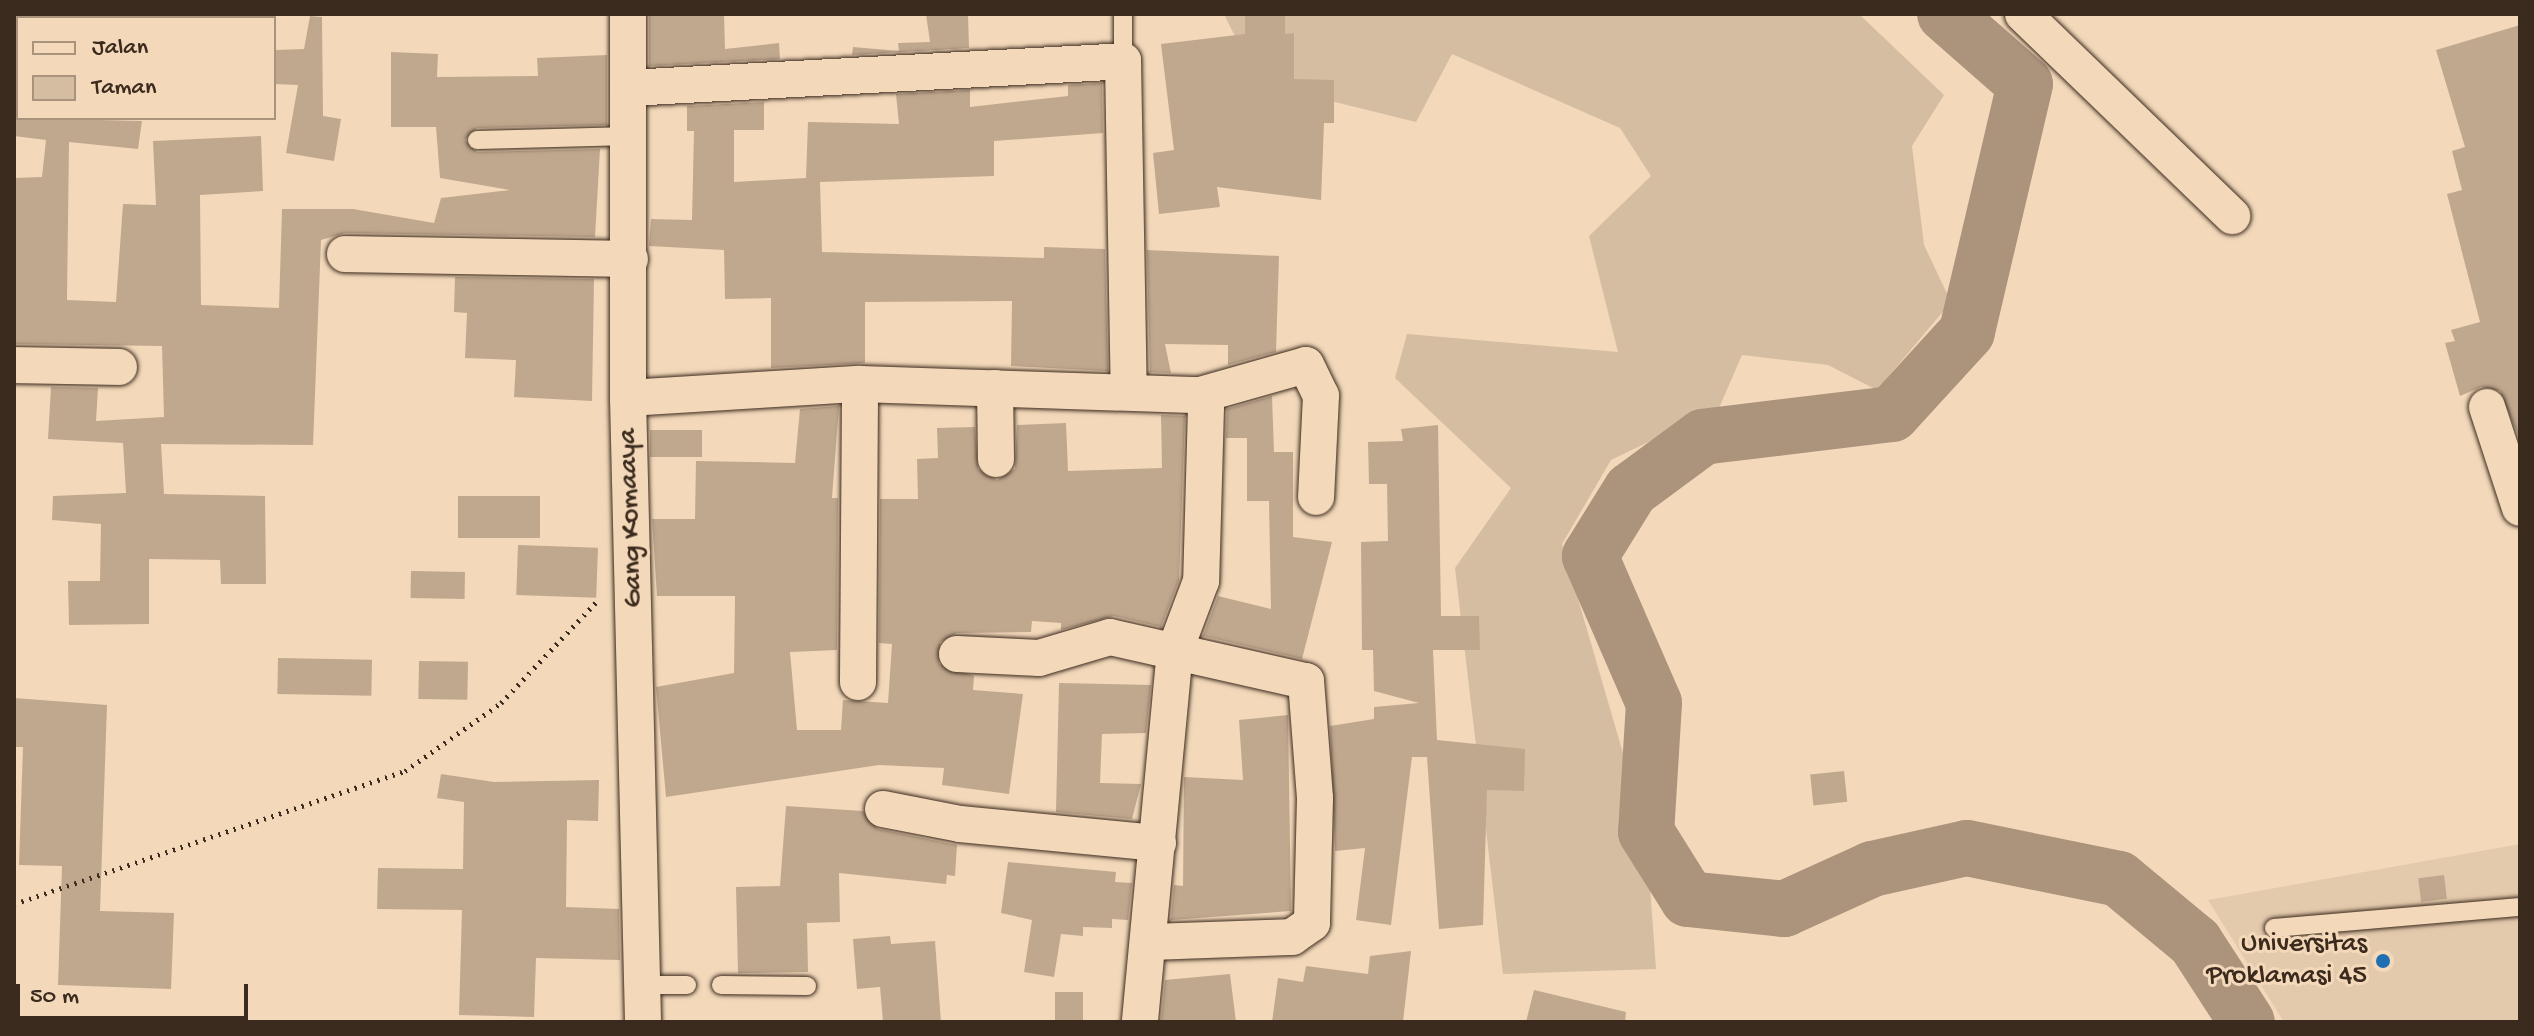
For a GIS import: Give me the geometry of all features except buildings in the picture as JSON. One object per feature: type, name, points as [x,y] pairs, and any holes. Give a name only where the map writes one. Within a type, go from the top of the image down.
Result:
[{"type":"street","name":"Gang Komaaya","points":[[628,14],[631,136],[628,398],[635,560],[643,1022]]},
{"type":"street","points":[[2023,14],[2232,216]]},
{"type":"street","points":[[629,88],[1123,61],[1129,391]]},
{"type":"street","points":[[345,254],[630,259]]},
{"type":"street","points":[[14,365],[119,367]]},
{"type":"street","points":[[628,398],[860,384],[1200,395],[1306,365],[1321,396],[1316,497]]},
{"type":"street","points":[[858,682],[860,384]]},
{"type":"street","points":[[995,388],[996,459]]},
{"type":"street","points":[[1140,1022],[1175,650],[1201,581],[1206,407],[1200,395]]},
{"type":"street","points":[[2487,407],[2520,508]]},
{"type":"street","points":[[957,654],[1039,658],[1110,637],[1306,681],[1315,798],[1312,923],[1292,937],[1148,942]]},
{"type":"street","points":[[883,809],[960,824],[1158,843]]},
{"type":"lane","points":[[1123,14],[1123,61]]},
{"type":"lane","points":[[477,140],[631,136]]},
{"type":"lane","points":[[2274,928],[2520,907]]},
{"type":"lane","points":[[643,985],[687,985]]},
{"type":"lane","points":[[721,985],[807,986]]},
{"type":"path","points":[[14,904],[405,771],[501,703],[635,560]]},
{"type":"shaded area","name":"Universitas Proklamasi 45","points":[[2520,844],[2520,1022],[2284,1022],[2208,900]]},
{"type":"green space","points":[[1224,14],[1859,14],[1944,95],[1912,146],[1924,245],[1951,302],[1877,390],[1828,365],[1742,355],[1719,408],[1611,460],[1562,544],[1646,832],[1656,969],[1503,974],[1455,568],[1511,488],[1395,378],[1407,334],[1618,352],[1589,236],[1651,176],[1620,128],[1452,54],[1416,122],[1258,83]]},
{"type":"waterway","points":[[1945,14],[2025,84],[1967,332],[1892,414],[1703,437],[1631,490],[1590,556],[1654,703],[1646,832],[1688,899],[1784,909],[1872,869],[1967,848],[2119,879],[2195,942],[2247,1022]]},
{"type":"place","name":"Universitas Proklamasi 45","points":[[2383,961]]}]
